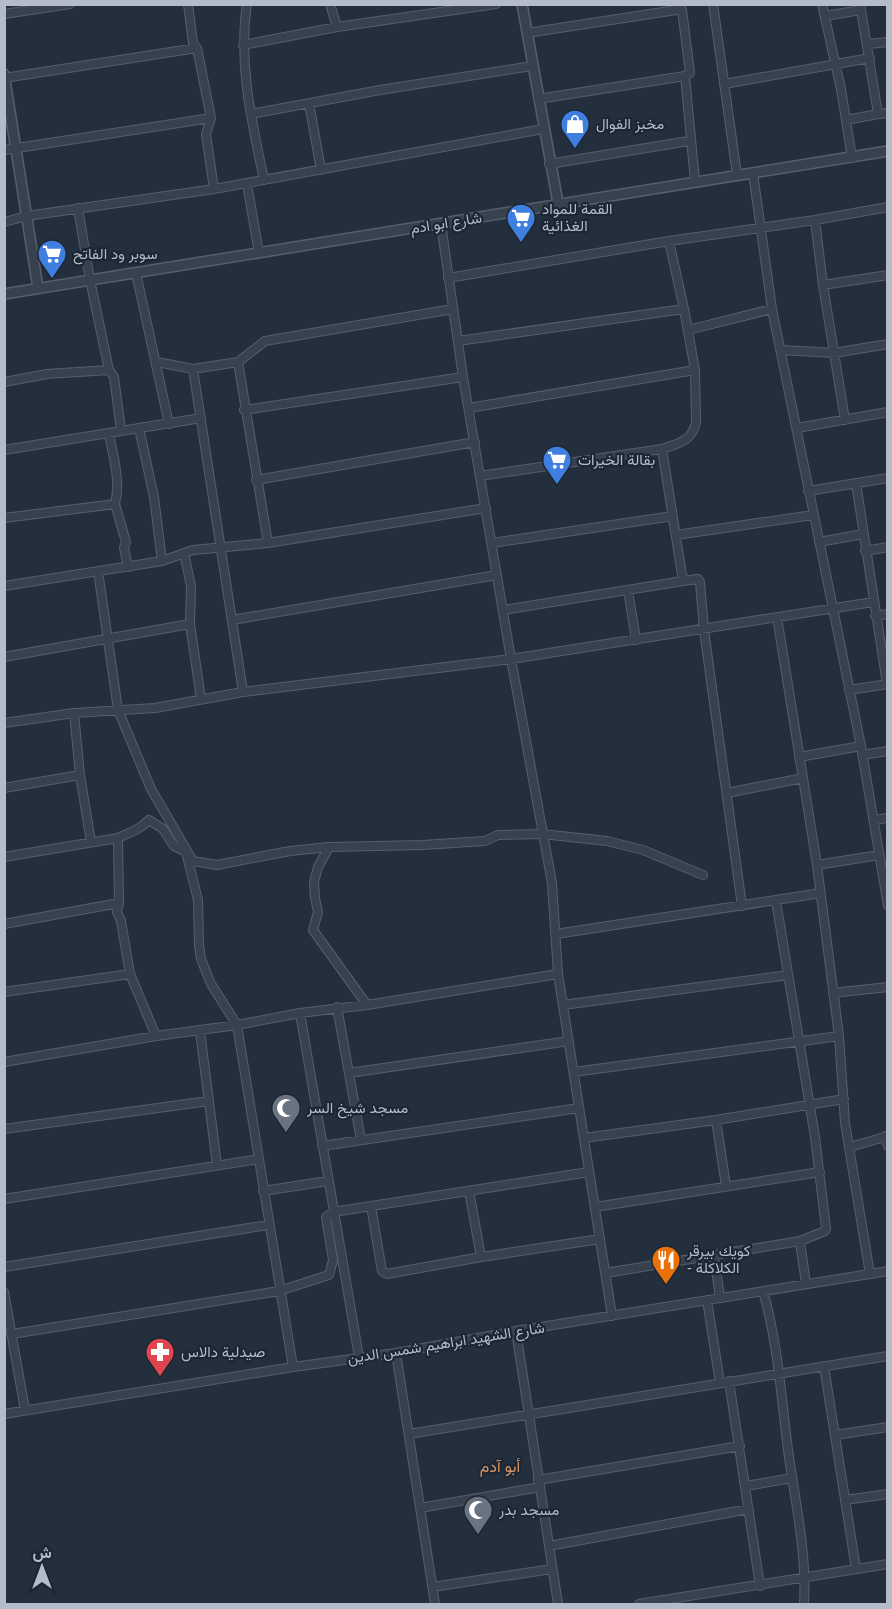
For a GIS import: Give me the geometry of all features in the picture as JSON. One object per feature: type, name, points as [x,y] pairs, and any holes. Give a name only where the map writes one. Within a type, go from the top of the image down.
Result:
[{"type":"street","points":[[4,14],[70,4]]},
{"type":"street","points":[[188,4],[210,118],[206,134],[214,189]]},
{"type":"street","points":[[247,4],[243,45],[251,114],[264,180]]},
{"type":"street","points":[[330,4],[337,27]]},
{"type":"street","points":[[243,45],[337,27],[496,4]]},
{"type":"street","points":[[522,4],[549,164],[558,203]]},
{"type":"street","points":[[713,4],[737,175]]},
{"type":"street","points":[[822,4],[852,158]]},
{"type":"street","points":[[527,33],[675,7],[681,10],[690,73],[685,76],[538,99]]},
{"type":"street","points":[[825,16],[861,7],[878,114]]},
{"type":"street","points":[[868,45],[888,42]]},
{"type":"street","points":[[38,288],[5,76],[197,48]]},
{"type":"street","points":[[724,84],[870,58]]},
{"type":"street","points":[[251,114],[380,90],[532,66]]},
{"type":"street","points":[[685,76],[689,141],[695,181]]},
{"type":"street","points":[[309,103],[321,170]]},
{"type":"street","points":[[846,120],[888,112]]},
{"type":"street","points":[[4,150],[210,118]]},
{"type":"street","points":[[4,222],[27,216],[214,189],[543,129]]},
{"type":"street","points":[[549,164],[689,141]]},
{"type":"street","name":"شارع ابو ادم","points":[[4,294],[888,151]]},
{"type":"street","points":[[753,173],[772,309],[861,746],[888,906]]},
{"type":"street","points":[[248,183],[259,253]]},
{"type":"street","points":[[448,278],[888,207]]},
{"type":"street","points":[[78,208],[109,370],[114,377],[121,430]]},
{"type":"street","points":[[815,220],[845,420]]},
{"type":"street","points":[[441,224],[463,377],[552,884],[558,974],[612,1316]]},
{"type":"street","points":[[480,476],[662,449],[686,441],[694,430],[696,422],[695,370],[669,241]]},
{"type":"street","points":[[136,273],[169,424]]},
{"type":"street","points":[[823,285],[888,275]]},
{"type":"street","points":[[157,362],[193,369],[238,362],[264,340],[453,309]]},
{"type":"street","points":[[458,341],[684,309]]},
{"type":"street","points":[[688,330],[772,309]]},
{"type":"street","points":[[782,350],[834,353],[888,344]]},
{"type":"street","points":[[238,362],[244,410],[268,543]]},
{"type":"street","points":[[193,369],[243,692]]},
{"type":"street","points":[[4,382],[47,374],[109,370]]},
{"type":"street","points":[[469,408],[695,370]]},
{"type":"street","points":[[244,410],[463,377]]},
{"type":"street","points":[[797,428],[888,412]]},
{"type":"street","points":[[4,450],[201,418]]},
{"type":"street","points":[[139,428],[153,497],[162,561]]},
{"type":"street","points":[[109,433],[118,477],[115,504],[126,542],[124,548],[128,567]]},
{"type":"street","points":[[256,480],[475,442]]},
{"type":"street","points":[[662,449],[683,581]]},
{"type":"street","points":[[808,491],[888,478]]},
{"type":"street","points":[[849,690],[887,684],[856,483]]},
{"type":"street","points":[[4,518],[115,504]]},
{"type":"street","points":[[4,586],[162,561],[184,553],[221,546],[268,543],[486,508]]},
{"type":"street","points":[[676,535],[813,515]]},
{"type":"street","points":[[492,543],[673,516]]},
{"type":"street","points":[[819,542],[863,534]]},
{"type":"street","points":[[865,551],[888,547]]},
{"type":"street","points":[[184,553],[191,586],[190,624],[201,699]]},
{"type":"street","points":[[98,572],[118,710],[151,789],[193,861],[209,865],[329,846],[423,845],[485,841],[498,835],[542,834],[607,841],[643,850],[703,875]]},
{"type":"street","points":[[232,620],[497,574]]},
{"type":"street","points":[[503,610],[698,579],[742,906]]},
{"type":"street","points":[[628,590],[636,640]]},
{"type":"street","points":[[4,723],[74,713],[155,708],[243,692],[511,659],[873,602]]},
{"type":"street","points":[[875,616],[888,614]]},
{"type":"street","points":[[777,617],[821,893],[850,1147],[870,1274]]},
{"type":"street","points":[[4,657],[190,624]]},
{"type":"street","points":[[74,713],[80,775],[91,843]]},
{"type":"street","points":[[800,757],[861,746]]},
{"type":"street","points":[[862,755],[888,751]]},
{"type":"street","points":[[4,788],[80,775]]},
{"type":"street","points":[[727,793],[803,778]]},
{"type":"street","points":[[874,820],[888,818]]},
{"type":"street","points":[[4,857],[118,838],[134,833],[149,820],[164,829],[174,846],[186,852],[198,900],[201,959],[211,984],[237,1025],[293,1367]]},
{"type":"street","points":[[118,838],[119,903],[117,912],[121,921],[130,974],[156,1036]]},
{"type":"street","points":[[329,846],[318,867],[314,882],[318,912],[313,930],[367,1005]]},
{"type":"street","points":[[817,865],[879,855]]},
{"type":"street","points":[[556,934],[821,893]]},
{"type":"street","points":[[606,1273],[800,1240],[822,1234],[826,1228],[820,1172],[776,901]]},
{"type":"street","points":[[4,924],[119,903]]},
{"type":"street","points":[[4,992],[130,974]]},
{"type":"street","points":[[4,1062],[337,1007],[367,1005],[558,974]]},
{"type":"street","points":[[563,1005],[788,975]]},
{"type":"street","points":[[833,993],[888,987]]},
{"type":"street","points":[[337,1007],[361,1140]]},
{"type":"street","points":[[300,1013],[359,1357]]},
{"type":"street","points":[[200,1031],[217,1165]]},
{"type":"street","points":[[574,1072],[839,1036]]},
{"type":"street","points":[[348,1073],[569,1041]]},
{"type":"street","points":[[584,1138],[844,1099]]},
{"type":"street","points":[[4,1129],[209,1101]]},
{"type":"street","points":[[322,1146],[579,1108]]},
{"type":"street","points":[[716,1120],[726,1186]]},
{"type":"street","points":[[850,1147],[886,1136],[888,1146]]},
{"type":"street","points":[[4,1199],[259,1159]]},
{"type":"street","points":[[9,1329],[279,1291],[329,1275],[333,1260],[326,1217],[333,1212],[589,1172]]},
{"type":"street","points":[[595,1207],[820,1172]]},
{"type":"street","points":[[263,1191],[328,1180]]},
{"type":"street","points":[[469,1191],[481,1257]]},
{"type":"street","points":[[371,1206],[384,1274],[600,1239]]},
{"type":"street","points":[[4,1267],[268,1225]]},
{"type":"street","points":[[800,1240],[806,1284]]},
{"type":"street","points":[[714,1255],[720,1298]]},
{"type":"street","name":"شارع الشهيد ابراهيم شمس الدين","points":[[4,1414],[293,1367],[396,1353],[516,1331],[888,1271]]},
{"type":"street","points":[[763,1291],[772,1324],[779,1373],[805,1578],[804,1605]]},
{"type":"street","points":[[4,1292],[9,1329],[26,1410]]},
{"type":"street","points":[[707,1300],[720,1383]]},
{"type":"street","points":[[516,1331],[558,1605]]},
{"type":"street","points":[[396,1353],[435,1605]]},
{"type":"street","points":[[409,1434],[888,1356]]},
{"type":"street","points":[[824,1366],[856,1569]]},
{"type":"street","points":[[729,1381],[760,1586]]},
{"type":"street","points":[[835,1435],[888,1427]]},
{"type":"street","points":[[420,1508],[740,1446]]},
{"type":"street","points":[[746,1486],[792,1478]]},
{"type":"street","points":[[845,1500],[888,1494]]},
{"type":"street","points":[[549,1546],[749,1509]]},
{"type":"street","points":[[639,1605],[888,1564]]},
{"type":"street","points":[[432,1587],[552,1569]]},
{"type":"place","name":"مخبز الفوال","points":[[575,150]]},
{"type":"place","name":"القمة للمواد الغذائية","points":[[521,244]]},
{"type":"place","name":"سوبر ود الفاتح","points":[[52,280]]},
{"type":"place","name":"بقالة الخيرات","points":[[557,486]]},
{"type":"place","name":"مسجد شيخ السر","points":[[286,1134]]},
{"type":"place","name":"كويك بيرقر - الكلاكلة","points":[[666,1286]]},
{"type":"place","name":"صيدلية دالاس","points":[[160,1378]]},
{"type":"place","name":"مسجد بدر","points":[[478,1536]]},
{"type":"district","name":"أبو آدم","points":[[500,1466]]}]
